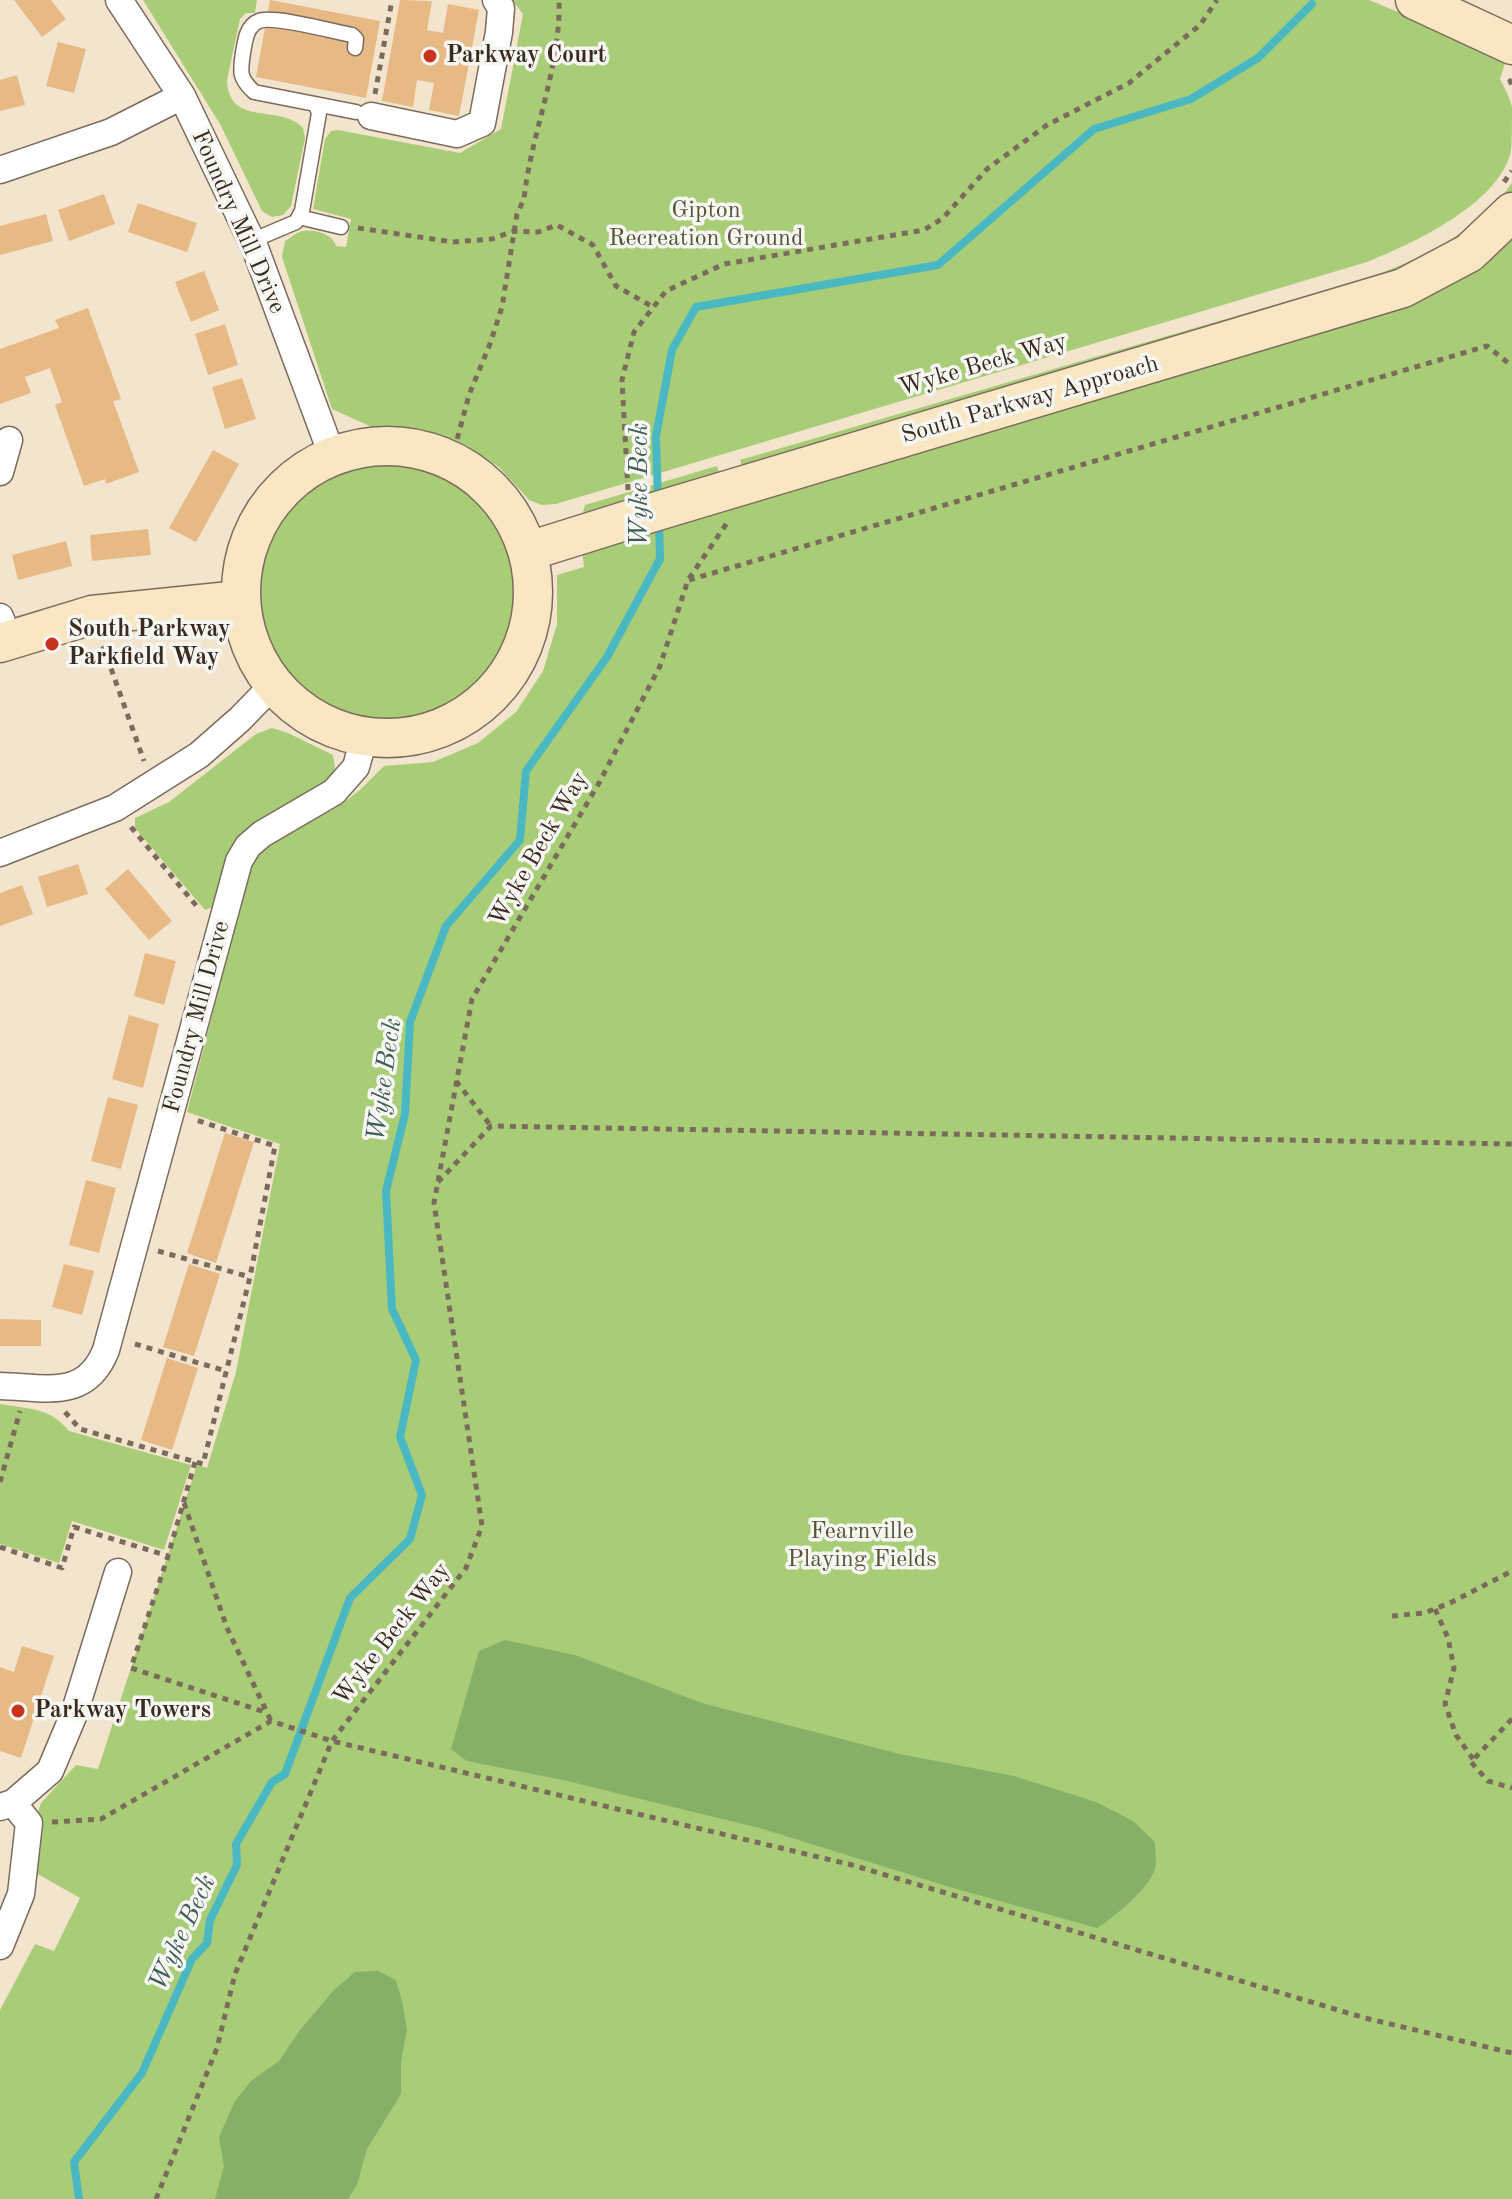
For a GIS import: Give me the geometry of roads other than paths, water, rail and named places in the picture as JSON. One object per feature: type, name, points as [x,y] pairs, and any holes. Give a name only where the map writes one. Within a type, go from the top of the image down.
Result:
[{"type":"street","name":"Foundry Mill Drive","points":[[119,0],[182,96],[251,241],[332,455]]},
{"type":"street","points":[[364,114],[457,134],[482,123],[499,32],[501,8],[496,0]]},
{"type":"street","points":[[1415,0],[1512,45]]},
{"type":"street","points":[[0,170],[111,132],[182,96]]},
{"type":"street","name":"South Parkway Approach","points":[[529,551],[1403,288],[1469,253],[1508,198]]},
{"type":"street","points":[[0,472],[9,440]]},
{"type":"street","points":[[380,445],[429,451],[473,473],[508,507],[529,551],[535,597],[527,641],[505,681],[472,713],[432,732],[387,739],[364,738],[336,730],[305,715],[273,685],[249,644],[240,600],[244,556],[263,514],[279,492],[299,474],[332,455],[380,445]]},
{"type":"street","points":[[3,634],[92,615],[240,600]]},
{"type":"street","points":[[0,853],[115,808],[199,755],[273,685]]},
{"type":"street","name":"Foundry Mill Drive","points":[[0,1386],[59,1389],[75,1386],[89,1378],[100,1365],[239,861],[248,846],[262,834],[334,792],[356,767],[364,738]]},
{"type":"street","points":[[0,1946],[21,1894],[14,1811],[50,1771],[74,1714],[118,1572]]},
{"type":"lane","points":[[355,48],[356,39],[352,35],[266,20],[251,27],[246,35],[240,70],[245,83],[254,92],[364,114]]},
{"type":"lane","points":[[251,241],[296,222],[302,211],[319,113],[316,105]]},
{"type":"lane","points":[[299,217],[341,227]]},
{"type":"waterway","name":"Wyke Beck","points":[[658,501],[656,436],[672,350],[696,307],[938,265],[1094,129],[1191,99],[1258,58],[1312,4]]},
{"type":"waterway","name":"Wyke Beck","points":[[79,2199],[74,2162],[142,2073],[192,1959],[207,1943],[210,1920],[237,1865],[236,1844],[272,1782],[285,1774],[350,1598],[410,1539],[422,1495],[400,1437],[416,1360],[392,1309],[386,1191],[405,1114],[410,1022],[446,926],[520,840],[526,771],[607,657],[660,559],[659,523]]},
{"type":"place","name":"Parkway Court","points":[[430,56]]},
{"type":"place","name":"South Parkway Parkfield Way","points":[[52,644]]},
{"type":"place","name":"Parkway Towers","points":[[18,1711]]},
{"type":"park label","name":"Gipton Recreation Ground","points":[[706,225]]},
{"type":"park label","name":"Fearnville Playing Fields","points":[[862,1546]]}]
